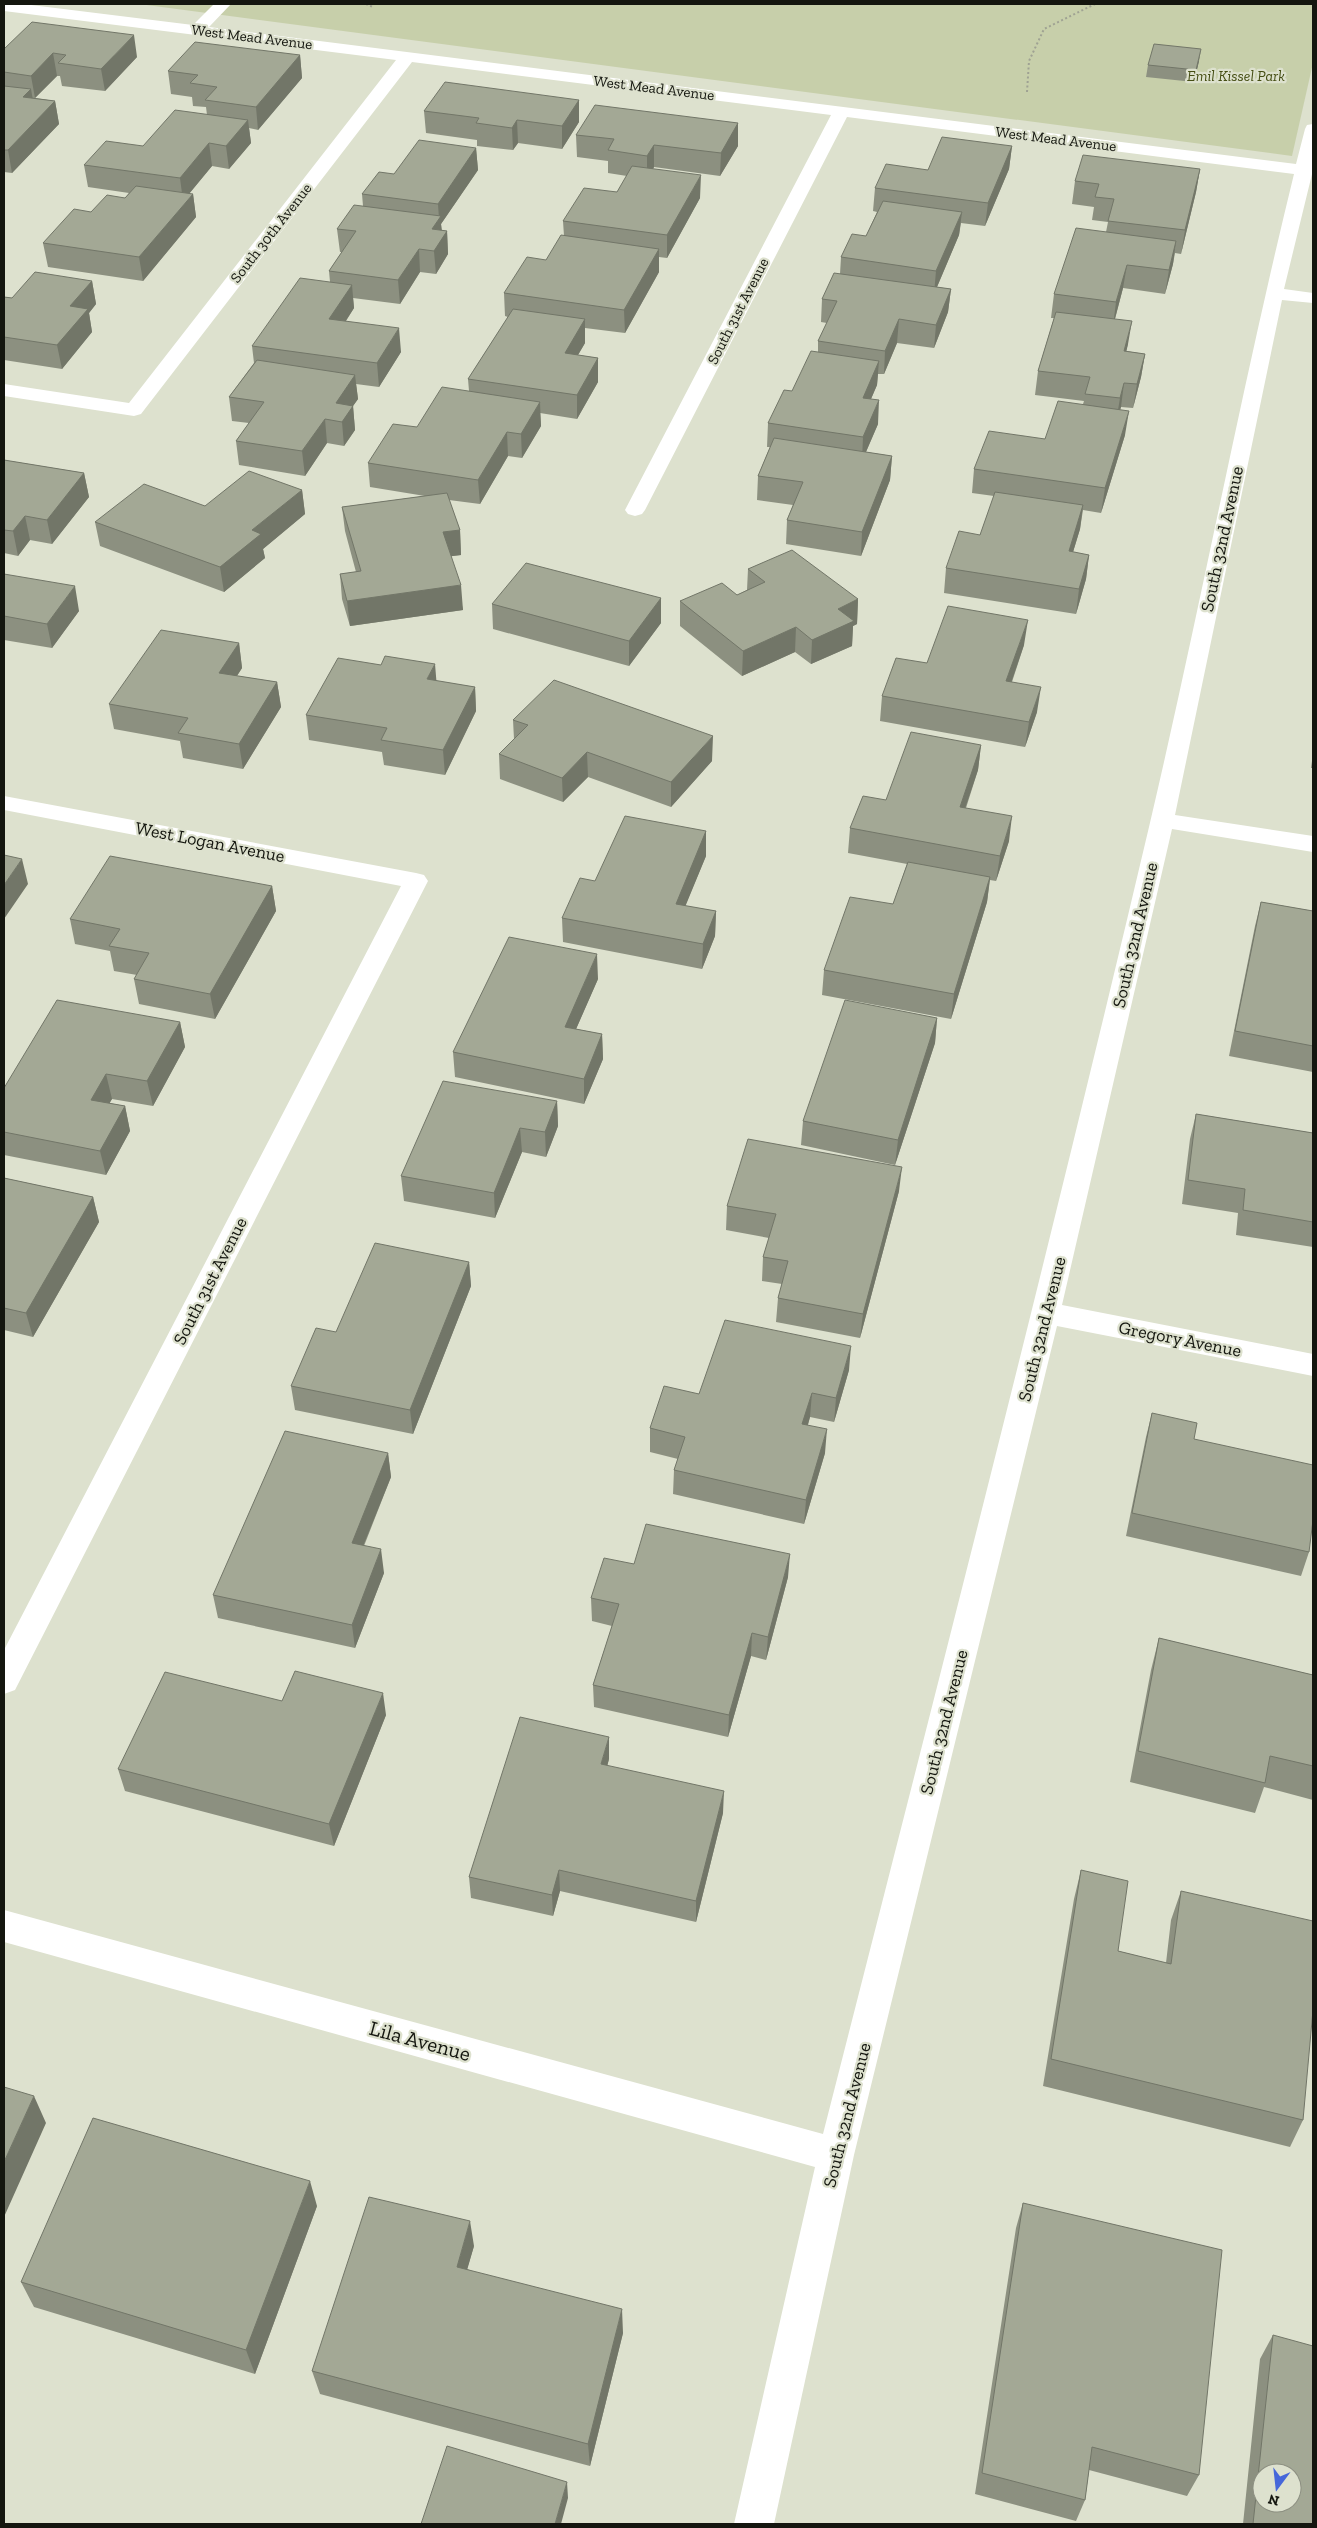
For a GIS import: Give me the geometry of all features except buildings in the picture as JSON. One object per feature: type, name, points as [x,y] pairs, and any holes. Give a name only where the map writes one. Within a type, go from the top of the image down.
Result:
[{"type":"street","points":[[197,30],[223,4]]},
{"type":"street","name":"West Mead Avenue","points":[[4,6],[1304,170]]},
{"type":"street","name":"South 30th Avenue","points":[[4,390],[134,410],[408,56]]},
{"type":"street","name":"South 31st Avenue","points":[[635,510],[841,113]]},
{"type":"street","name":"South 32nd Avenue","points":[[754,2524],[836,2155],[1046,1313],[1162,820],[1274,293],[1313,129]]},
{"type":"street","points":[[1274,293],[1313,298]]},
{"type":"street","name":"West Logan Avenue","points":[[4,803],[416,881]]},
{"type":"street","points":[[1162,820],[1313,844]]},
{"type":"street","name":"South 31st Avenue","points":[[4,1680],[416,881]]},
{"type":"street","name":"Gregory Avenue","points":[[1046,1313],[1313,1365]]},
{"type":"street","name":"Lila Avenue","points":[[4,1926],[836,2155]]},
{"type":"path","points":[[1026,97],[1029,61],[1044,29],[1095,4]]},
{"type":"green space","name":"Emil Kissel Park","points":[[139,4],[1313,4],[1313,63],[1292,156]]}]
